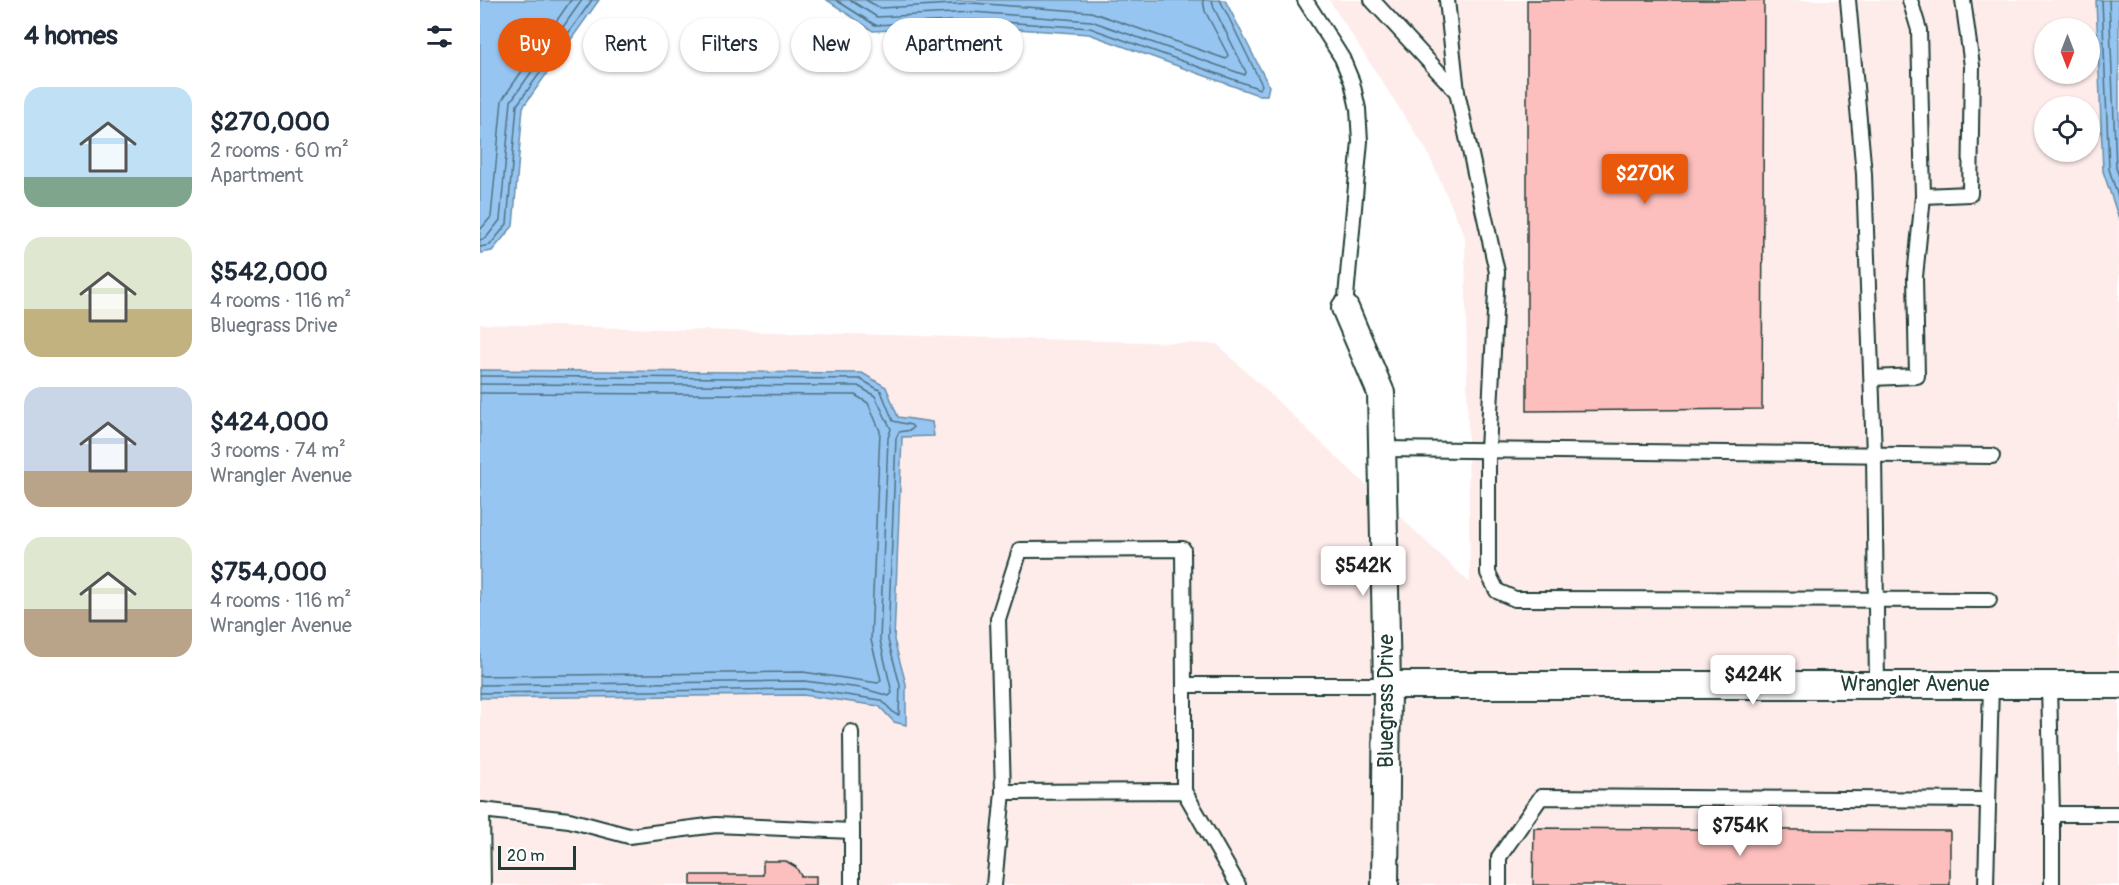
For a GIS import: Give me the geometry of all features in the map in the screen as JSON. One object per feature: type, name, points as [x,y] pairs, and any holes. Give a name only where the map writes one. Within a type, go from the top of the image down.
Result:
[{"type":"street","name":"Bluegrass Drive","points":[[1345,308],[1381,393],[1387,685],[1385,885]]},
{"type":"street","name":"Wrangler Avenue","points":[[1387,685],[2119,685]]},
{"type":"lane","points":[[1305,0],[1342,58],[1352,82],[1358,109],[1360,141],[1345,308]]},
{"type":"lane","points":[[1372,0],[1457,92]]},
{"type":"lane","points":[[1447,0],[1457,92],[1497,272],[1488,450],[1488,573],[1497,591],[1515,599],[1989,600]]},
{"type":"lane","points":[[1848,0],[1864,174],[1875,455],[1877,684]]},
{"type":"lane","points":[[1872,378],[1917,376],[1915,277],[1923,196],[1919,30],[1910,0]]},
{"type":"lane","points":[[1923,196],[1970,194],[1971,66],[1963,0]]},
{"type":"lane","points":[[1382,449],[1992,456]]},
{"type":"lane","points":[[994,885],[1003,792],[998,619],[1020,550],[1184,549],[1184,791],[1239,885]]},
{"type":"lane","points":[[1986,885],[1991,684]]},
{"type":"lane","points":[[1184,685],[1387,685]]},
{"type":"lane","points":[[2049,685],[2052,885]]},
{"type":"lane","points":[[851,732],[852,885]]},
{"type":"lane","points":[[1003,792],[1184,791]]},
{"type":"lane","points":[[1499,885],[1499,856],[1541,797],[1987,800]]},
{"type":"lane","points":[[483,885],[482,810],[569,820],[629,836],[716,825],[852,831]]},
{"type":"lane","points":[[2052,813],[2119,814]]},
{"type":"shaded area","points":[[1329,0],[2119,0],[2119,885],[480,885],[480,324],[1217,344],[1470,583],[1465,237],[1427,151]]},
{"type":"water","points":[[480,0],[599,0],[586,18],[583,18],[583,23],[571,39],[571,18],[498,18],[498,72],[548,72],[523,107],[513,226],[492,251],[480,253]]},
{"type":"water","points":[[827,0],[1225,0],[1269,86],[1267,95],[1258,95],[1089,34],[1023,29],[1023,18],[883,18],[883,30],[873,31],[871,18],[854,18]]},
{"type":"water","points":[[2096,0],[2119,0],[2119,219],[2103,171],[2099,84],[2100,18],[2097,18]]},
{"type":"water","points":[[480,370],[862,373],[886,387],[898,417],[932,422],[934,436],[902,437],[894,640],[906,684],[906,725],[894,722],[879,706],[803,695],[480,698]]},
{"type":"building","points":[[1527,0],[1764,0],[1762,409],[1527,411]]},
{"type":"building","points":[[1534,828],[1950,831],[1950,885],[1533,885]]},
{"type":"building","points":[[763,861],[786,861],[796,867],[801,876],[816,876],[816,885],[691,885],[691,875],[763,875]]}]
